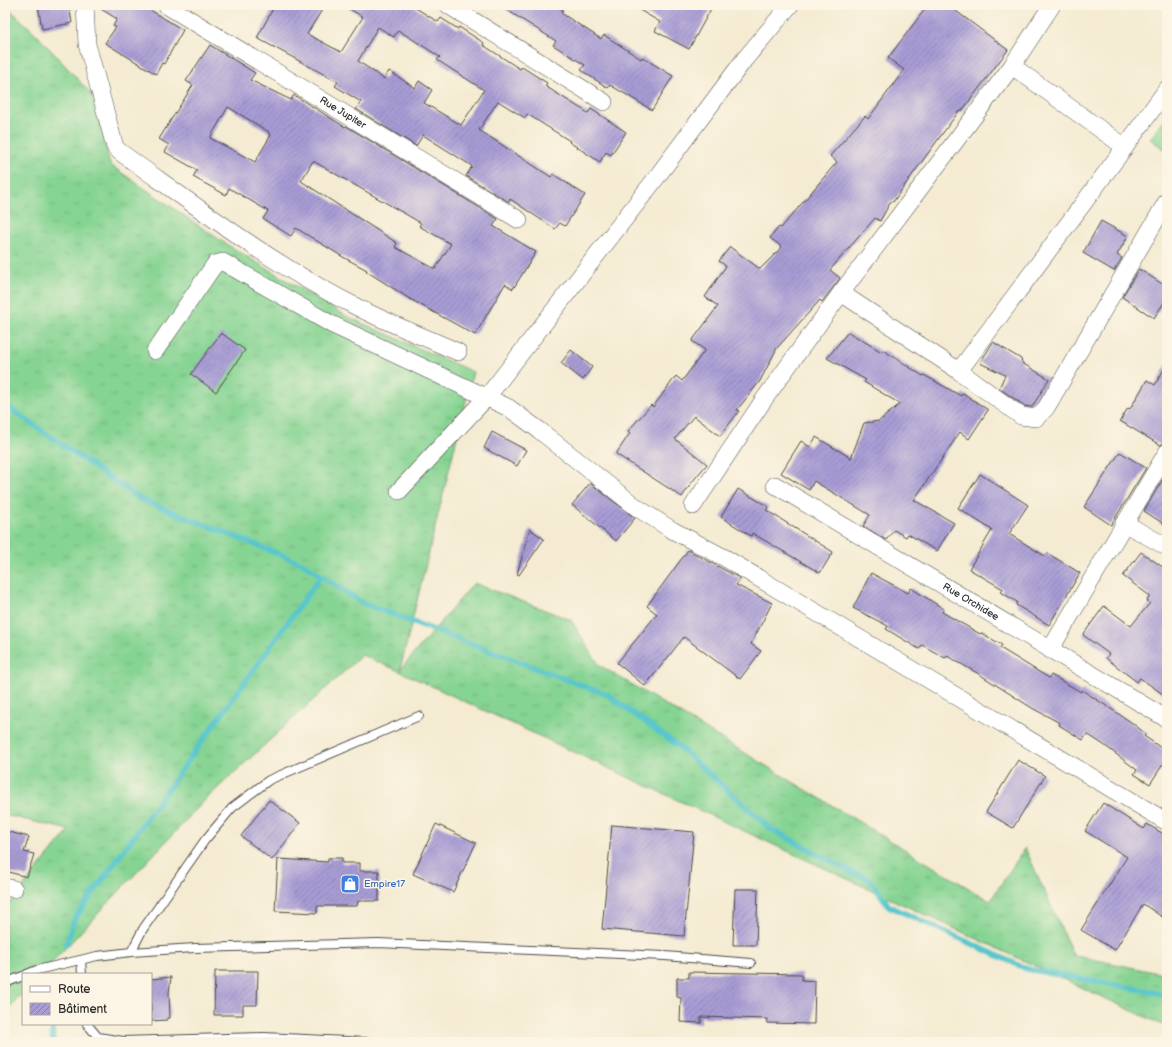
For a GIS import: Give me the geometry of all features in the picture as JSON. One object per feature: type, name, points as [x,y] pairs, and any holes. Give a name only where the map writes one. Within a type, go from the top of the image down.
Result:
[{"type":"street","points":[[85,5],[87,44],[115,146],[120,152],[231,231],[286,267],[353,306],[458,352]]},
{"type":"street","name":"Rue Jupiter","points":[[166,5],[519,220]]},
{"type":"street","points":[[448,5],[604,102]]},
{"type":"street","points":[[399,491],[487,397],[648,188],[744,60],[790,5]]},
{"type":"street","points":[[693,506],[765,398],[1012,66],[1052,5]]},
{"type":"street","points":[[1012,66],[1125,147]]},
{"type":"street","points":[[959,371],[1167,89]]},
{"type":"street","points":[[841,294],[959,371],[1022,416],[1036,418],[1046,408],[1167,201]]},
{"type":"street","points":[[155,351],[215,264],[223,262],[331,324],[509,408],[636,507],[672,530],[732,562],[1167,822]]},
{"type":"street","points":[[1050,650],[1090,585],[1124,523],[1167,452]]},
{"type":"street","name":"Rue Orchidee","points":[[775,485],[1167,719]]},
{"type":"street","points":[[1124,523],[1167,547]]},
{"type":"lane","points":[[131,952],[143,929],[205,840],[232,808],[269,780],[419,716]]},
{"type":"lane","points":[[30,973],[97,956],[131,952],[195,948],[378,943],[665,956],[750,963]]},
{"type":"lane","points":[[81,960],[82,973]]},
{"type":"lane","points":[[5,985],[10,981],[22,976]]},
{"type":"lane","points":[[88,1025],[98,1038],[123,1040],[264,1037],[366,1042]]},
{"type":"green space","points":[[5,5],[35,33],[94,97],[110,165],[226,244],[348,317],[473,372],[400,670],[474,583],[571,620],[599,665],[990,901],[1025,848],[1073,955],[1167,975],[1167,1027],[362,655],[207,798],[42,973],[22,973],[22,994],[5,1012],[5,909],[69,830],[5,815]]},
{"type":"green space","points":[[1167,116],[1167,151],[1150,139]]},
{"type":"building","points":[[38,5],[69,5],[72,23],[42,29]]},
{"type":"building","points":[[95,5],[142,5],[183,30],[164,64],[162,63],[156,74],[105,43],[116,27],[113,26],[117,19]]},
{"type":"building","points":[[275,5],[325,5],[307,34],[341,52],[363,17],[343,5],[411,5],[438,22],[441,18],[458,29],[459,27],[484,43],[483,45],[520,69],[522,67],[547,83],[545,86],[588,113],[591,109],[626,132],[611,155],[606,152],[600,162],[527,114],[525,118],[498,101],[479,130],[551,177],[553,174],[585,195],[565,226],[560,223],[555,229],[510,199],[509,202],[466,176],[472,166],[423,135],[416,146],[356,109],[361,102],[335,86],[338,82],[257,38]],"holes":[[[378,27],[394,37],[398,30],[440,57],[437,60],[484,90],[461,125],[424,103],[432,90],[419,81],[415,88],[389,71],[384,79],[358,61]]]},
{"type":"building","points":[[499,5],[555,5],[563,10],[561,13],[601,39],[604,35],[641,59],[642,57],[673,76],[652,110],[610,85],[608,88],[581,70],[585,65],[553,45],[556,41]]},
{"type":"building","points":[[631,5],[713,5],[689,49],[655,31],[660,22]]},
{"type":"building","points":[[928,5],[948,5],[1008,50],[961,112],[959,111],[893,202],[891,201],[880,221],[875,218],[830,270],[840,278],[822,302],[820,300],[777,348],[760,381],[737,410],[739,411],[720,436],[694,416],[675,439],[707,464],[682,497],[616,454],[630,433],[628,431],[651,405],[653,407],[676,376],[682,381],[705,350],[692,341],[718,306],[705,297],[726,266],[719,261],[730,247],[760,269],[782,247],[770,238],[779,227],[781,228],[837,162],[830,156],[865,116],[868,119],[904,70],[888,58]]},
{"type":"building","points":[[210,45],[255,73],[250,80],[291,100],[294,95],[345,127],[346,126],[498,219],[493,226],[536,252],[513,289],[505,284],[475,335],[410,299],[366,271],[367,270],[296,228],[291,236],[263,219],[268,211],[229,188],[226,195],[193,177],[197,170],[165,152],[169,145],[159,139],[193,85],[186,81]],"holes":[[[228,107],[269,132],[268,133],[271,135],[255,162],[210,138]],[[313,161],[421,223],[419,226],[451,244],[435,269],[395,247],[397,243],[301,181]]]},
{"type":"building","points":[[1101,221],[1128,236],[1117,255],[1122,258],[1114,271],[1083,253]]},
{"type":"building","points":[[1139,269],[1167,287],[1167,298],[1154,318],[1122,297]]},
{"type":"building","points":[[848,332],[882,352],[883,350],[923,376],[924,375],[961,396],[963,393],[988,410],[969,439],[960,432],[914,500],[954,523],[937,551],[908,534],[906,537],[894,530],[886,540],[863,526],[870,515],[814,481],[809,490],[781,473],[801,441],[810,447],[816,437],[851,458],[864,423],[879,421],[900,404],[864,382],[866,380],[827,358]]},
{"type":"building","points":[[221,333],[245,350],[216,392],[191,374]]},
{"type":"building","points":[[993,342],[1021,359],[1022,363],[1049,379],[1032,407],[1025,406],[999,388],[1005,375],[980,363]]},
{"type":"building","points":[[571,350],[592,367],[583,380],[561,363]]},
{"type":"building","points":[[1167,364],[1167,442],[1160,445],[1120,421],[1128,408],[1130,409],[1147,380],[1155,385]]},
{"type":"building","points":[[492,432],[526,450],[517,466],[484,448]]},
{"type":"building","points":[[1120,452],[1146,468],[1111,525],[1084,507]]},
{"type":"building","points":[[980,474],[1028,505],[1009,534],[1045,556],[1047,553],[1080,573],[1049,625],[1016,605],[1017,602],[1001,592],[1003,589],[969,569],[992,530],[958,508]]},
{"type":"building","points":[[1163,479],[1167,482],[1167,526],[1144,511]]},
{"type":"building","points":[[590,483],[635,518],[616,541],[572,505]]},
{"type":"building","points":[[738,489],[769,507],[766,510],[833,552],[820,573],[752,533],[751,536],[721,517]]},
{"type":"building","points":[[530,529],[544,539],[519,575],[517,574]]},
{"type":"building","points":[[688,550],[741,579],[736,585],[772,603],[751,644],[761,651],[740,679],[684,637],[645,686],[617,663],[657,614],[647,606]]},
{"type":"building","points":[[1141,552],[1167,570],[1167,697],[1140,678],[1137,682],[1106,658],[1109,654],[1083,635],[1104,606],[1131,626],[1150,603],[1147,601],[1150,596],[1123,576]]},
{"type":"building","points":[[871,573],[908,593],[911,588],[944,609],[942,612],[1002,645],[1000,648],[1049,678],[1051,675],[1081,692],[1082,690],[1131,722],[1146,734],[1144,736],[1167,752],[1167,758],[1150,784],[1134,774],[1137,770],[1087,734],[1083,740],[1059,725],[1060,723],[1032,708],[979,674],[947,656],[945,658],[922,645],[919,649],[886,629],[888,626],[853,608]]},
{"type":"building","points":[[1018,760],[1045,776],[1013,828],[986,812]]},
{"type":"building","points":[[269,800],[300,823],[272,860],[241,836]]},
{"type":"building","points":[[1103,803],[1144,829],[1147,824],[1167,836],[1167,920],[1143,904],[1115,950],[1081,930],[1127,857],[1085,831]]},
{"type":"building","points":[[436,824],[476,843],[453,892],[413,874]]},
{"type":"building","points":[[612,825],[694,832],[684,936],[602,929]]},
{"type":"building","points":[[5,831],[29,837],[24,852],[34,854],[27,877],[5,871]]},
{"type":"building","points":[[328,858],[342,858],[342,863],[360,863],[360,871],[379,871],[379,901],[358,901],[357,906],[317,906],[317,913],[275,911],[278,859],[328,862]]},
{"type":"building","points":[[735,889],[758,889],[756,945],[733,945]]},
{"type":"building","points":[[215,971],[258,971],[257,1005],[243,1005],[243,1015],[214,1015]]},
{"type":"building","points":[[689,972],[802,974],[802,980],[815,981],[814,1024],[767,1023],[767,1019],[701,1017],[701,1023],[680,1022],[681,998],[677,997],[677,978],[689,978]]},
{"type":"building","points":[[171,977],[169,993],[170,1018],[167,1018],[167,1020],[152,1021],[152,979]]},
{"type":"waterway","points":[[5,405],[140,499],[304,564],[362,603],[608,695],[678,746],[771,829],[851,872],[869,879],[889,906],[1027,969],[1154,992],[1167,997]]},
{"type":"waterway","points":[[66,944],[75,918],[321,576]]},
{"type":"waterway","points":[[52,1025],[53,1042]]},
{"type":"place","name":"Empire17","points":[[350,884]]}]
